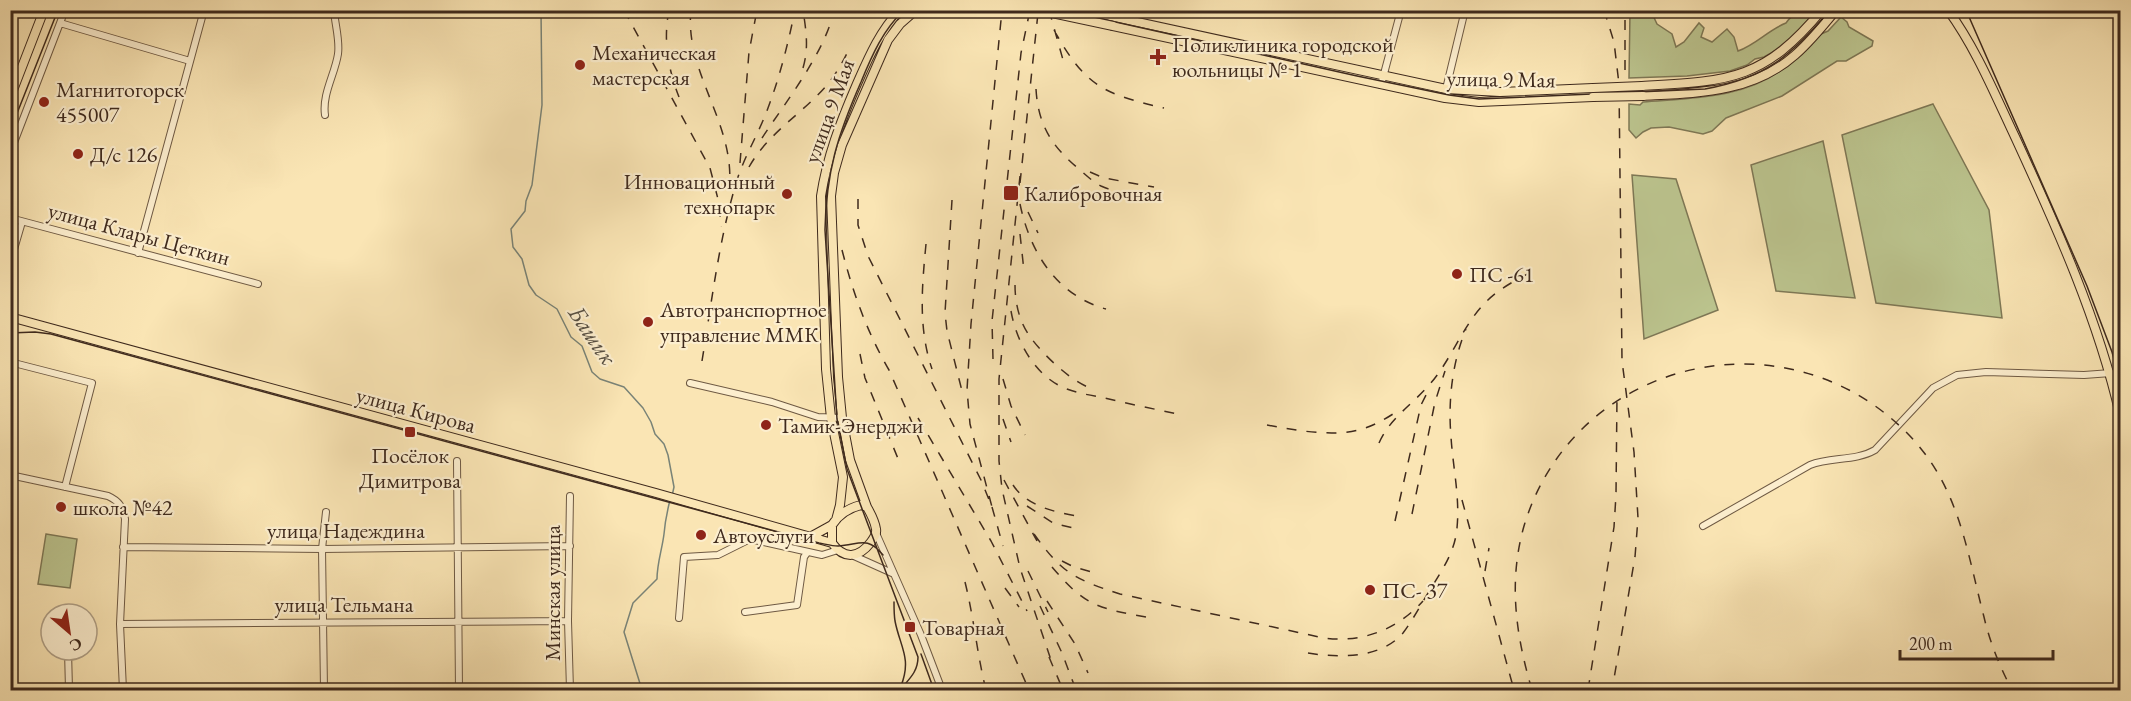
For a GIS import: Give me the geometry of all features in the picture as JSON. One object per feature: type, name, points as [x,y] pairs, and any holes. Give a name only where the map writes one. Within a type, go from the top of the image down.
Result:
[{"type":"main road","points":[[10,98],[44,10]]},
{"type":"main road","name":"улица 9 Мая","points":[[834,523],[840,505],[843,477],[831,418],[826,369],[820,220],[825,172],[832,143],[870,53],[880,35],[900,10]]},
{"type":"main road","name":"улица 9 Мая","points":[[1038,10],[1114,22],[1446,88],[1500,92],[1719,80],[1758,67],[1789,46],[1822,10]]},
{"type":"main road","name":"улица 9 Мая","points":[[1082,10],[1114,22],[1382,85],[1445,98],[1479,102],[1643,96],[1720,90],[1742,85],[1762,77],[1796,54],[1836,10]]},
{"type":"main road","points":[[1948,10],[1965,33],[1977,56],[2035,181],[2095,326],[2111,373],[2121,415]]},
{"type":"main road","name":"улица 9 Мая","points":[[867,507],[850,460],[842,418],[838,377],[831,196],[834,173],[842,145],[888,40],[913,12]]},
{"type":"main road","name":"улица Кирова","points":[[10,317],[832,543]]},
{"type":"main road","points":[[812,536],[834,523],[852,507],[861,505],[867,507],[872,516],[876,533],[868,546],[854,556],[843,554],[832,543],[834,523]]},
{"type":"street","points":[[10,153],[65,10]]},
{"type":"street","points":[[138,253],[204,10]]},
{"type":"street","points":[[325,115],[324,106],[338,55],[339,43],[334,10]]},
{"type":"street","points":[[1382,85],[1401,10]]},
{"type":"street","points":[[1446,88],[1465,10]]},
{"type":"street","points":[[60,24],[190,61]]},
{"type":"street","name":"улица Клары Цеткин","points":[[10,218],[258,284]]},
{"type":"street","points":[[10,263],[22,222]]},
{"type":"street","points":[[10,362],[92,383],[65,487]]},
{"type":"street","points":[[1703,526],[1810,465],[1824,460],[1868,454],[1875,450],[1933,388],[1957,375],[1986,372],[2084,375],[2111,373]]},
{"type":"street","points":[[690,383],[772,402],[805,414],[842,418]]},
{"type":"street","points":[[457,461],[459,690]]},
{"type":"street","points":[[10,475],[108,496],[120,503],[124,516],[120,624],[123,690]]},
{"type":"street","name":"Минская улица","points":[[570,496],[568,621],[570,690]]},
{"type":"street","points":[[324,690],[322,549],[326,512]]},
{"type":"street","points":[[876,533],[921,635],[942,690]]},
{"type":"street","points":[[679,618],[684,557],[718,555],[750,539],[822,555],[838,550]]},
{"type":"street","name":"улица Надеждина","points":[[123,547],[322,549],[570,546]]},
{"type":"street","points":[[745,612],[797,605],[804,557],[807,553]]},
{"type":"street","points":[[854,556],[892,573]]},
{"type":"street","name":"улица Тельмана","points":[[120,624],[568,621]]},
{"type":"street","points":[[10,652],[15,690]]},
{"type":"street","points":[[68,662],[69,690]]},
{"type":"green space","points":[[1630,11],[1651,11],[1657,24],[1672,34],[1676,47],[1684,42],[1699,23],[1704,28],[1701,37],[1712,42],[1727,29],[1734,37],[1738,51],[1786,23],[1796,14],[1817,11],[1782,47],[1747,65],[1730,71],[1687,76],[1629,78]]},
{"type":"green space","points":[[1841,17],[1849,27],[1873,41],[1872,46],[1846,61],[1837,61],[1782,96],[1726,118],[1712,131],[1703,134],[1669,127],[1651,128],[1636,138],[1629,130],[1629,104],[1640,105],[1643,102],[1698,98],[1734,92],[1751,86],[1767,79],[1788,65]]},
{"type":"green space","points":[[1933,104],[1989,210],[2002,318],[1876,303],[1842,135]]},
{"type":"green space","points":[[1823,141],[1855,298],[1776,291],[1751,165]]},
{"type":"green space","points":[[1632,175],[1676,179],[1718,310],[1644,339]]},
{"type":"green space","points":[[46,534],[77,539],[70,588],[38,584]]},
{"type":"waterway","name":"Башик","points":[[541,10],[542,105],[532,185],[525,211],[511,229],[513,247],[522,259],[529,285],[536,295],[557,309],[571,337],[582,346],[592,372],[600,379],[624,387],[643,408],[668,455],[674,487],[672,496]]},
{"type":"waterway","name":"Башик","points":[[642,690],[624,632],[633,603],[657,579],[670,500]]},
{"type":"tram line","points":[[10,131],[58,10]]},
{"type":"tram line","points":[[900,690],[915,671],[918,657],[847,469],[837,419],[825,230],[831,171],[846,119],[879,43],[904,10]]},
{"type":"tram line","points":[[1062,10],[1357,76],[1479,99],[1705,89],[1726,84],[1745,78],[1776,63],[1803,40],[1830,10]]},
{"type":"tram line","points":[[1966,10],[2087,286],[2112,352],[2120,381]]},
{"type":"tram line","points":[[10,333],[51,334],[819,543],[838,546],[867,543],[883,555]]},
{"type":"tram line","points":[[894,602],[895,621],[905,660],[901,686]]},
{"type":"tram line","points":[[921,654],[934,690]]},
{"type":"railway","points":[[624,10],[710,168],[719,203],[721,227]]},
{"type":"railway","points":[[669,10],[666,32],[668,54],[679,97]]},
{"type":"railway","points":[[691,10],[691,33],[695,56],[725,143],[729,166],[729,190]]},
{"type":"railway","points":[[740,163],[749,52],[757,10]]},
{"type":"railway","points":[[702,361],[716,270],[731,202],[740,171],[772,96],[795,10]]},
{"type":"railway","points":[[803,10],[806,46],[803,68]]},
{"type":"railway","points":[[762,138],[814,59],[830,26],[834,10]]},
{"type":"railway","points":[[858,199],[858,225],[868,256],[981,480],[992,507],[970,424],[967,390],[971,324],[1002,10]]},
{"type":"railway","points":[[993,359],[992,321],[1021,53],[1030,10]]},
{"type":"railway","points":[[1049,10],[1065,67]]},
{"type":"railway","points":[[1604,10],[1614,42],[1619,84],[1622,361],[1634,452],[1638,518],[1635,557],[1612,690]]},
{"type":"railway","points":[[1625,10],[1625,70]]},
{"type":"railway","points":[[1020,183],[1038,13]]},
{"type":"railway","points":[[1054,30],[1076,64],[1098,85],[1125,98],[1164,108]]},
{"type":"railway","points":[[749,167],[775,134],[827,85],[849,49]]},
{"type":"railway","points":[[1036,89],[1043,124],[1054,144],[1069,161],[1101,186],[1120,192],[1152,197]]},
{"type":"railway","points":[[1090,172],[1104,178],[1154,187]]},
{"type":"railway","points":[[1020,176],[999,379],[999,461],[1002,489],[1020,568],[1052,663]]},
{"type":"railway","points":[[952,200],[945,313],[947,331],[963,395]]},
{"type":"railway","points":[[1020,204],[1031,239],[1048,269],[1073,293],[1106,309]]},
{"type":"railway","points":[[1028,212],[1038,233]]},
{"type":"railway","points":[[1020,234],[1024,271]]},
{"type":"railway","points":[[926,244],[922,291],[923,323],[932,369]]},
{"type":"railway","points":[[842,250],[867,327],[889,370],[1029,690]]},
{"type":"railway","points":[[1379,443],[1389,426],[1438,374],[1464,331],[1487,301],[1498,291],[1537,269]]},
{"type":"railway","points":[[1015,285],[1020,318],[1034,342],[1068,375],[1094,389]]},
{"type":"railway","points":[[1011,311],[1017,333],[1027,354],[1050,380],[1082,394],[1178,414]]},
{"type":"railway","points":[[1308,653],[1332,656],[1358,655],[1383,648],[1394,642],[1410,623],[1447,560],[1454,545],[1458,516],[1450,423],[1451,396],[1457,355],[1466,329]]},
{"type":"railway","points":[[860,354],[865,378],[899,461]]},
{"type":"railway","points":[[1532,690],[1518,629],[1516,568],[1524,526],[1550,469],[1588,424],[1635,391],[1688,371],[1745,364],[1802,372],[1857,394],[1906,432],[1924,452],[1938,474],[1958,518],[1989,636],[2012,690]]},
{"type":"railway","points":[[1412,514],[1435,402],[1445,371]]},
{"type":"railway","points":[[1003,379],[1011,406],[1025,435]]},
{"type":"railway","points":[[1395,521],[1421,405],[1428,391]]},
{"type":"railway","points":[[1588,690],[1614,527],[1617,396]]},
{"type":"railway","points":[[1267,425],[1312,432],[1348,432],[1363,429],[1393,414]]},
{"type":"railway","points":[[918,418],[991,541],[1027,611]]},
{"type":"railway","points":[[1003,419],[1011,442]]},
{"type":"railway","points":[[1004,480],[1037,541]]},
{"type":"railway","points":[[1013,485],[1019,493],[1035,504],[1083,517]]},
{"type":"railway","points":[[1462,500],[1514,690]]},
{"type":"railway","points":[[1027,506],[1053,523],[1081,530]]},
{"type":"railway","points":[[992,507],[1003,546]]},
{"type":"railway","points":[[1034,534],[1061,566],[1080,579],[1104,589],[1324,638],[1352,638],[1378,632],[1402,620],[1423,601]]},
{"type":"railway","points":[[1485,571],[1489,548]]},
{"type":"railway","points":[[1062,561],[1099,574]]},
{"type":"railway","points":[[1052,567],[1083,598],[1103,608],[1146,617]]},
{"type":"railway","points":[[1028,571],[1048,612]]},
{"type":"railway","points":[[965,582],[986,690]]},
{"type":"railway","points":[[1005,588],[1019,607]]},
{"type":"railway","points":[[1047,601],[1075,644],[1088,673]]},
{"type":"railway","points":[[1040,606],[1076,690]]},
{"type":"railway","points":[[1049,657],[1063,690]]},
{"type":"place","name":"Поликлиника городской юольницы № 1","points":[[1158,57]]},
{"type":"place","name":"Механическая мастерская","points":[[580,65]]},
{"type":"place","name":"Магнитогорск 455007","points":[[44,102]]},
{"type":"place","name":"Д/с 126","points":[[78,154]]},
{"type":"place","name":"Калибровочная","points":[[1011,193]]},
{"type":"place","name":"Инновационный технопарк","points":[[787,194]]},
{"type":"place","name":"ПС -61","points":[[1457,274]]},
{"type":"place","name":"Автотранспортное управление ММК","points":[[648,322]]},
{"type":"place","name":"Тамик-Энерджи","points":[[766,425]]},
{"type":"place","name":"Посёлок Димитрова","points":[[410,432]]},
{"type":"place","name":"школа №42","points":[[61,507]]},
{"type":"place","name":"Автоуслуги","points":[[701,535]]},
{"type":"place","name":"ПС- 37","points":[[1370,590]]},
{"type":"place","name":"Товарная","points":[[910,627]]}]
